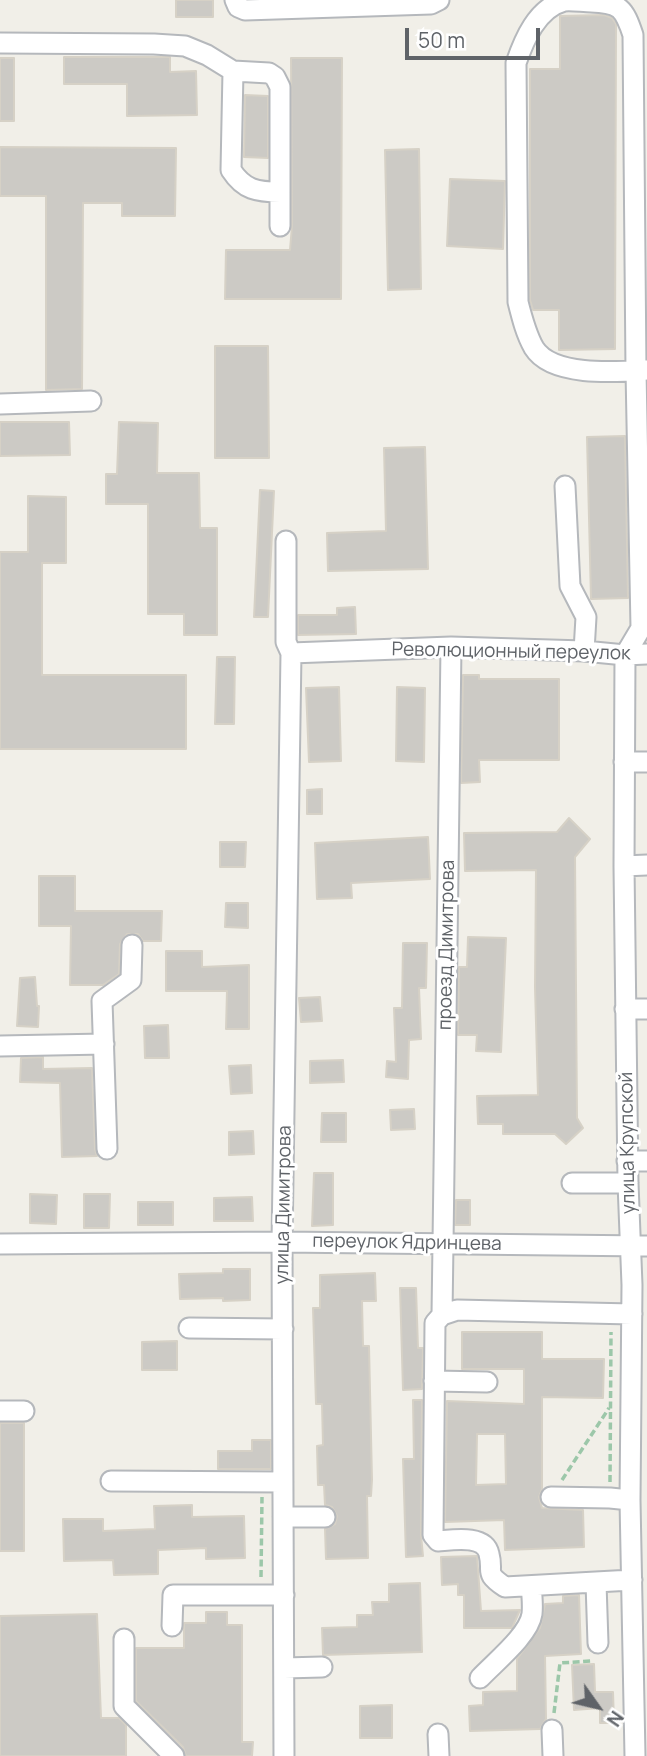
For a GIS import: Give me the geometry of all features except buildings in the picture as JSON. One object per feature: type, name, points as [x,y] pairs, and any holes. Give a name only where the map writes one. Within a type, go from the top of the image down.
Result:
[{"type":"street","points":[[235,0],[238,8],[245,10],[431,4],[439,0]]},
{"type":"street","points":[[625,655],[642,628],[640,34],[612,3],[564,1],[548,10],[525,36],[516,63],[518,302],[524,326],[535,350],[547,362],[568,369],[641,371]]},
{"type":"street","points":[[0,43],[185,46],[207,55],[233,71],[269,73],[279,82],[280,226]]},
{"type":"street","points":[[233,71],[232,170],[238,181],[247,188],[259,192],[280,192]]},
{"type":"street","points":[[0,404],[91,401]]},
{"type":"street","points":[[565,486],[570,586],[586,617],[584,651]]},
{"type":"street","name":"улица Димитрова","points":[[285,1756],[282,1242],[291,653],[286,642],[286,541]]},
{"type":"street","name":"Революционный переулок","points":[[291,653],[451,647],[647,654]]},
{"type":"street","name":"проезд Димитрова","points":[[451,647],[442,1315],[435,1323],[433,1535],[438,1541],[470,1539],[485,1546],[489,1553],[489,1570],[493,1579],[505,1587],[531,1586]]},
{"type":"street","name":"улица Крупской","points":[[625,655],[625,1009],[637,1161],[628,1183],[639,1246],[632,1314],[639,1413],[630,1500],[635,1756]]},
{"type":"street","points":[[624,762],[647,761]]},
{"type":"street","points":[[624,866],[647,865]]},
{"type":"street","points":[[107,1149],[102,1001],[131,980],[132,944]]},
{"type":"street","points":[[625,1009],[647,1009]]},
{"type":"street","points":[[0,1046],[104,1044]]},
{"type":"street","points":[[572,1183],[628,1183]]},
{"type":"street","name":"переулок Ядринцева","points":[[0,1244],[282,1242],[639,1246]]},
{"type":"street","points":[[442,1315],[457,1310],[632,1314]]},
{"type":"street","points":[[189,1328],[283,1329]]},
{"type":"street","points":[[434,1381],[487,1382]]},
{"type":"street","points":[[0,1411],[24,1411]]},
{"type":"street","points":[[111,1481],[283,1482]]},
{"type":"street","points":[[551,1497],[630,1500]]},
{"type":"street","points":[[283,1517],[325,1517]]},
{"type":"street","points":[[480,1678],[529,1623],[532,1613],[531,1586],[632,1580]]},
{"type":"street","points":[[596,1583],[596,1652]]},
{"type":"street","points":[[172,1626],[173,1595],[284,1595]]},
{"type":"street","points":[[124,1639],[124,1706],[174,1756]]},
{"type":"street","points":[[284,1668],[322,1667]]},
{"type":"street","points":[[552,1730],[553,1756]]},
{"type":"street","points":[[438,1734],[439,1756]]},
{"type":"path","points":[[551,1497],[609,1407]]},
{"type":"path","points":[[258,1494],[262,1494],[260,1595]]},
{"type":"path","points":[[552,1730],[560,1663],[596,1652]]}]
